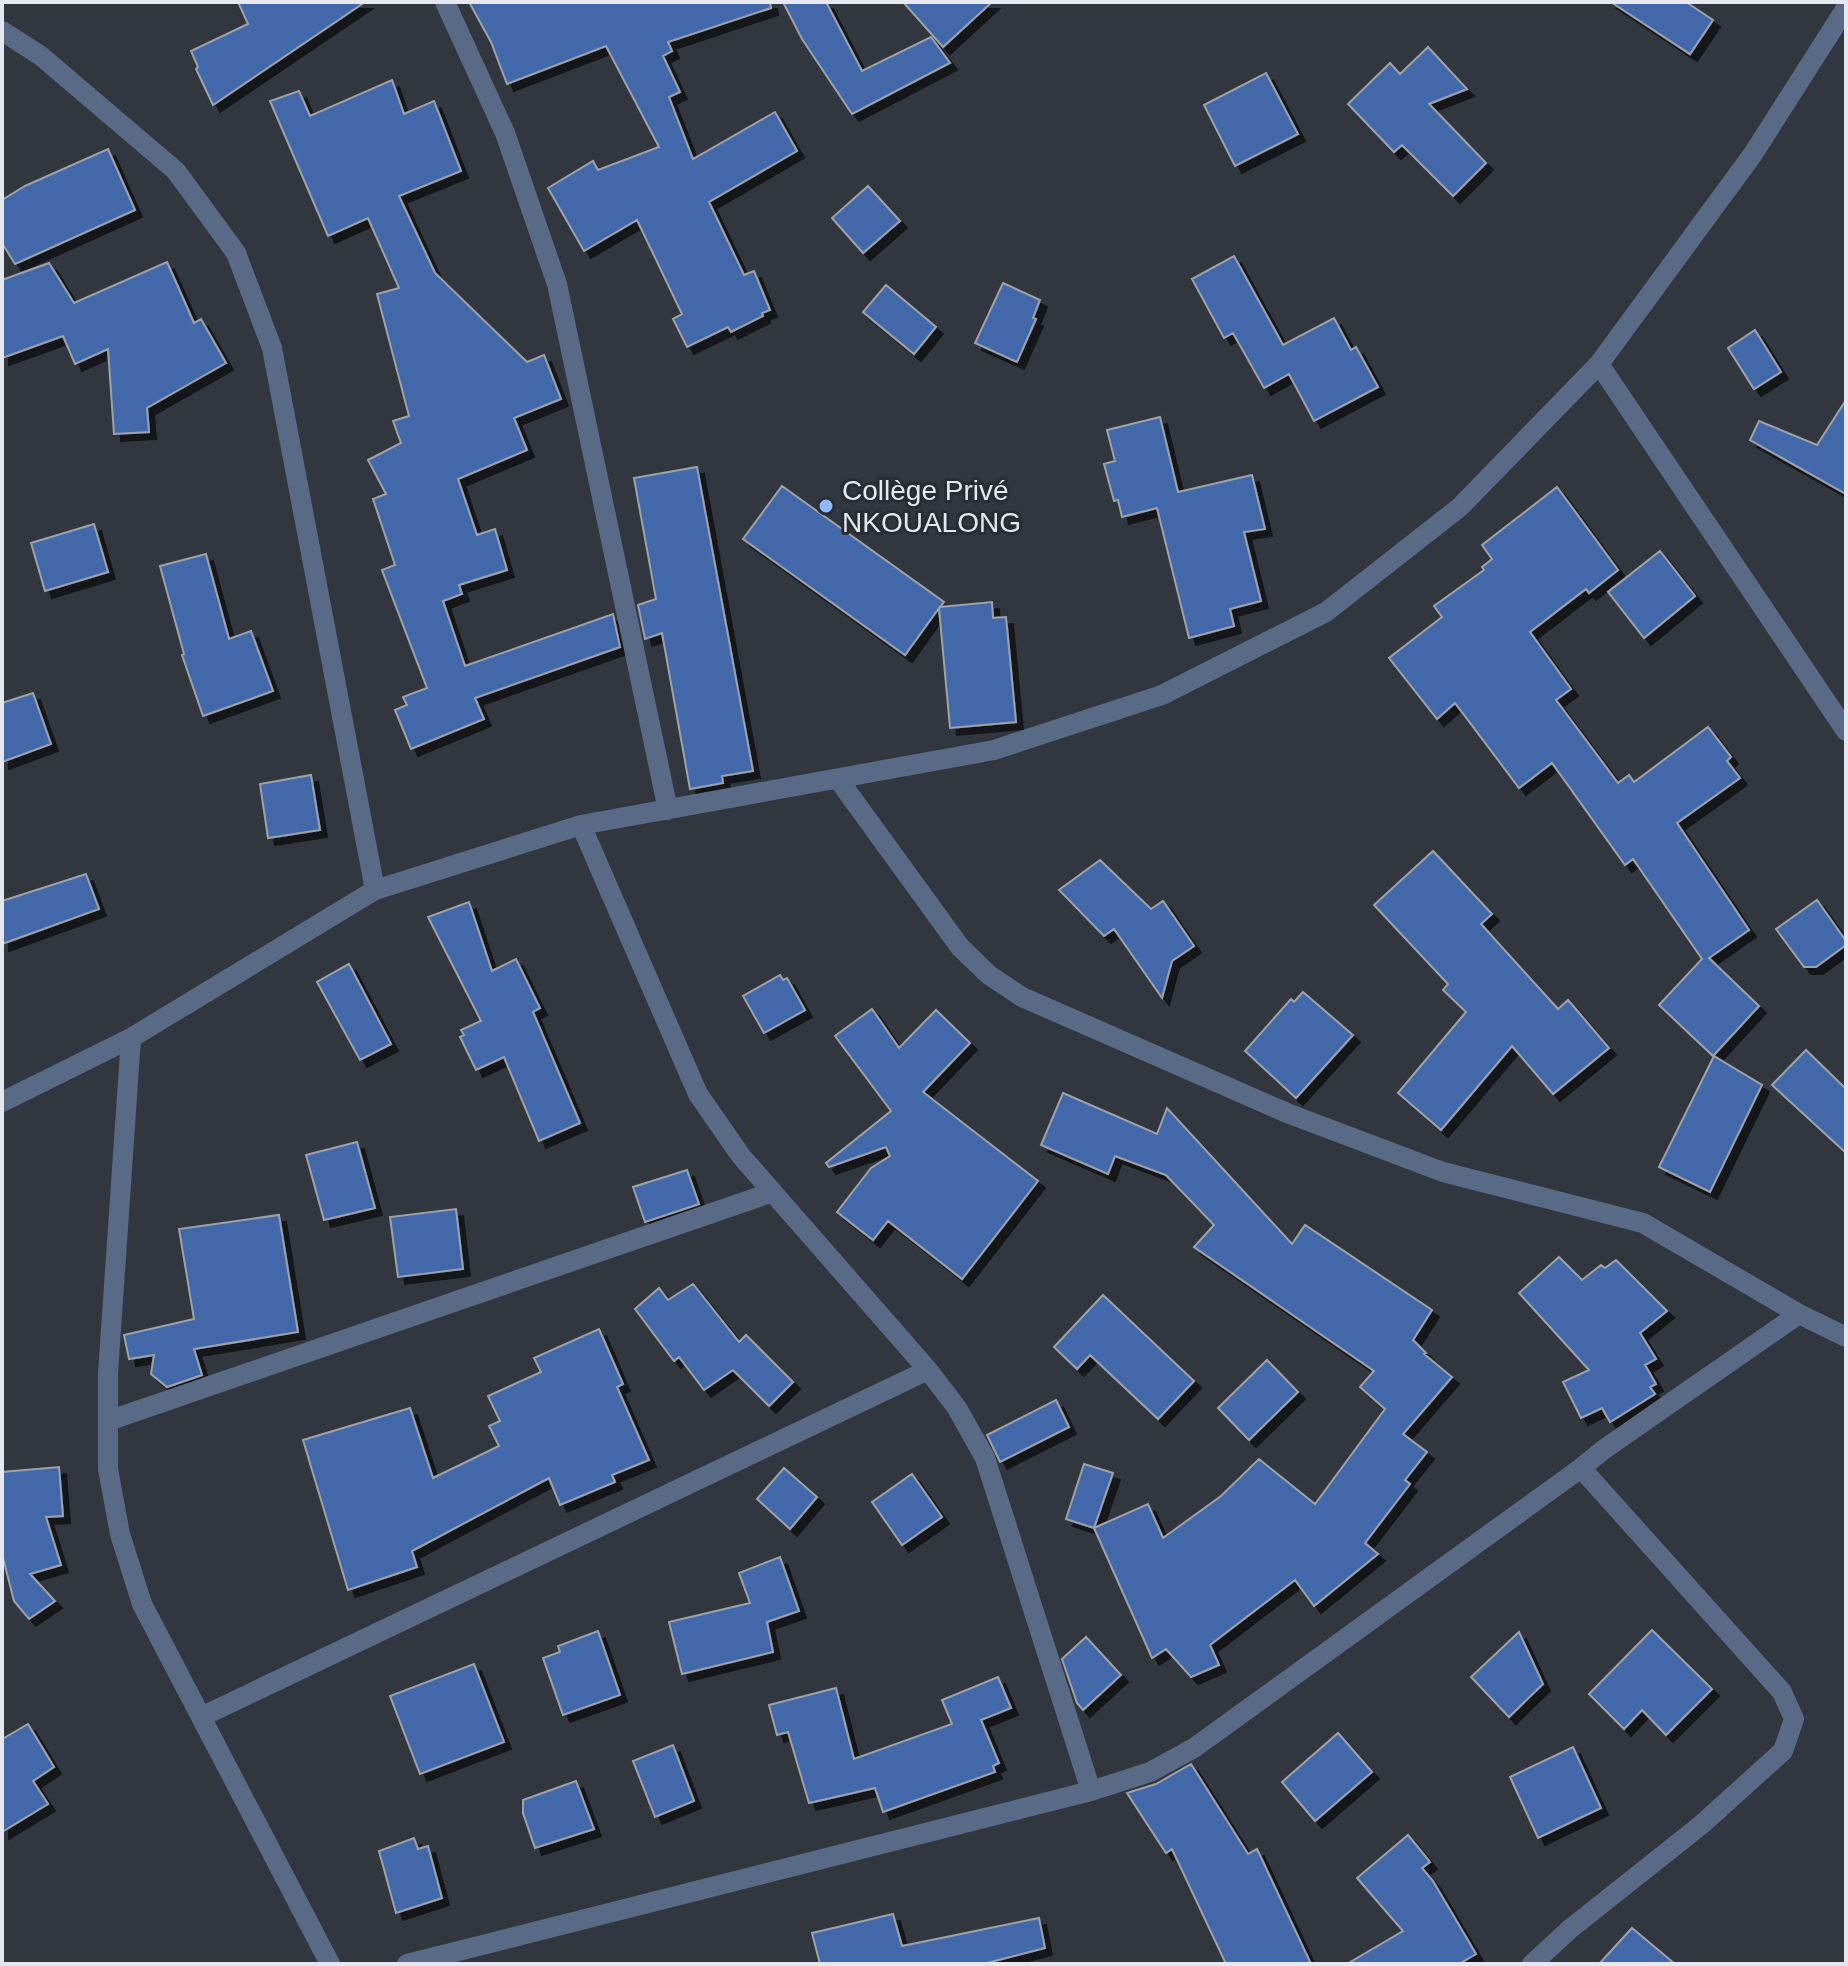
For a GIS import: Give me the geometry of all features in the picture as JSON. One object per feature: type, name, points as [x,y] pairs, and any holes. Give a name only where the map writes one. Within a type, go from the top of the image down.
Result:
[{"type":"street","points":[[445,2],[505,133],[557,284],[668,810]]},
{"type":"street","points":[[2,1102],[131,1038],[375,890],[581,825],[994,750],[1162,695],[1326,612],[1460,507],[1599,364],[1753,154],[1846,8]]},
{"type":"street","points":[[2,31],[41,56],[176,171],[236,253],[272,348],[375,890]]},
{"type":"street","points":[[1599,364],[1846,731]]},
{"type":"street","points":[[838,779],[960,947],[989,975],[1022,997],[1287,1113],[1443,1172],[1643,1223],[1799,1314],[1846,1337]]},
{"type":"street","points":[[581,825],[698,1094],[741,1156],[928,1370],[957,1408],[985,1458],[1091,1791]]},
{"type":"street","points":[[131,1038],[108,1373],[108,1469],[120,1534],[142,1604],[330,1964]]},
{"type":"street","points":[[108,1421],[773,1192]]},
{"type":"street","points":[[407,1964],[1091,1791],[1150,1772],[1194,1748],[1603,1450],[1799,1314]]},
{"type":"street","points":[[201,1717],[928,1370]]},
{"type":"street","points":[[1532,1964],[1570,1929],[1701,1825],[1783,1751],[1794,1719],[1782,1692],[1581,1468]]},
{"type":"building","points":[[238,2],[365,2],[213,105],[191,51],[248,24]]},
{"type":"building","points":[[469,2],[770,2],[771,8],[668,42],[672,51],[663,56],[680,92],[669,97],[693,159],[775,112],[797,151],[709,202],[744,275],[754,271],[770,310],[731,332],[728,327],[687,347],[673,319],[682,314],[637,220],[584,251],[548,188],[593,161],[598,170],[659,147],[606,46],[507,84],[491,42]]},
{"type":"building","points":[[783,2],[826,2],[862,71],[931,37],[950,63],[852,114],[802,39]]},
{"type":"building","points":[[903,2],[992,2],[943,47]]},
{"type":"building","points":[[1611,2],[1686,2],[1713,20],[1690,54]]},
{"type":"building","points":[[1428,47],[1467,89],[1429,104],[1486,163],[1453,196],[1402,145],[1394,152],[1348,104],[1390,63],[1400,74]]},
{"type":"building","points":[[1266,73],[1298,134],[1235,166],[1204,105]]},
{"type":"building","points":[[392,80],[404,114],[434,101],[461,171],[399,196],[435,273],[527,362],[544,355],[561,399],[514,418],[527,450],[458,479],[477,535],[495,529],[507,570],[459,585],[462,594],[443,601],[465,666],[613,614],[620,647],[475,698],[484,719],[411,749],[395,710],[407,705],[403,697],[427,688],[382,570],[395,565],[373,499],[386,494],[368,460],[401,443],[393,421],[409,416],[377,294],[399,288],[368,218],[328,236],[270,101],[299,91],[310,116]]},
{"type":"building","points":[[108,149],[135,210],[15,264],[2,243],[2,200],[25,186]]},
{"type":"building","points":[[868,186],[900,221],[863,253],[832,218]]},
{"type":"building","points":[[1234,256],[1283,345],[1334,318],[1351,350],[1356,347],[1378,387],[1314,421],[1289,374],[1264,388],[1233,333],[1224,338],[1192,279]]},
{"type":"building","points":[[167,262],[194,323],[201,319],[226,363],[147,408],[149,432],[114,434],[108,349],[75,364],[63,336],[2,358],[2,280],[49,263],[74,303]]},
{"type":"building","points":[[1003,283],[1040,300],[1033,318],[1036,319],[1017,362],[975,343]]},
{"type":"building","points":[[886,285],[936,327],[914,354],[863,312]]},
{"type":"building","points":[[1755,330],[1781,372],[1754,389],[1728,348]]},
{"type":"building","points":[[1846,400],[1846,494],[1750,440],[1759,421],[1817,445]]},
{"type":"building","points":[[1160,417],[1178,492],[1252,475],[1265,529],[1244,532],[1261,601],[1230,609],[1234,626],[1189,638],[1157,508],[1122,517],[1118,500],[1114,501],[1104,464],[1115,461],[1107,430]]},
{"type":"building","points":[[697,467],[753,771],[722,776],[723,783],[690,789],[662,633],[645,639],[638,605],[656,599],[634,478]]},
{"type":"building","points":[[782,486],[944,602],[940,607],[992,602],[993,618],[1006,617],[1016,722],[950,728],[939,608],[905,655],[743,539]]},
{"type":"building","points":[[1557,487],[1618,570],[1589,593],[1586,589],[1530,632],[1571,689],[1556,700],[1618,783],[1629,775],[1634,782],[1708,727],[1731,757],[1727,761],[1740,778],[1677,823],[1749,930],[1709,958],[1759,1006],[1713,1056],[1659,1005],[1702,959],[1633,859],[1625,865],[1552,763],[1519,788],[1455,703],[1437,719],[1389,658],[1442,617],[1434,606],[1484,570],[1482,567],[1492,559],[1482,545]]},
{"type":"building","points":[[94,524],[108,572],[45,591],[31,543]]},
{"type":"building","points":[[1660,551],[1695,596],[1644,638],[1608,592]]},
{"type":"building","points":[[206,554],[229,639],[251,631],[273,691],[203,716],[182,655],[160,566]]},
{"type":"building","points":[[33,693],[51,744],[2,762],[2,703]]},
{"type":"building","points":[[311,775],[320,830],[268,838],[260,784]]},
{"type":"building","points":[[1433,851],[1492,914],[1481,924],[1558,1009],[1568,1000],[1609,1048],[1553,1094],[1512,1046],[1441,1130],[1398,1093],[1466,1012],[1443,990],[1448,984],[1374,905]]},
{"type":"building","points":[[1100,860],[1151,909],[1163,901],[1194,946],[1172,961],[1162,998],[1114,929],[1104,936],[1059,890]]},
{"type":"building","points":[[86,874],[99,909],[2,944],[2,901]]},
{"type":"building","points":[[1817,900],[1846,945],[1816,967],[1804,967],[1776,929]]},
{"type":"building","points":[[469,902],[492,971],[516,959],[540,1008],[533,1012],[580,1123],[539,1141],[504,1057],[476,1070],[460,1037],[464,1035],[461,1030],[481,1021],[428,917]]},
{"type":"building","points":[[349,964],[391,1044],[360,1060],[317,982]]},
{"type":"building","points":[[780,975],[783,980],[787,978],[805,1010],[764,1033],[743,996]]},
{"type":"building","points":[[1303,992],[1353,1035],[1296,1098],[1245,1051],[1291,999],[1294,1002]]},
{"type":"building","points":[[872,1009],[899,1048],[936,1010],[970,1043],[923,1092],[1038,1181],[962,1279],[888,1221],[873,1240],[837,1212],[871,1168],[890,1156],[886,1147],[829,1167],[826,1163],[891,1111],[835,1036]]},
{"type":"building","points":[[1806,1050],[1846,1089],[1846,1153],[1772,1085]]},
{"type":"building","points":[[1714,1056],[1762,1085],[1710,1192],[1659,1167]]},
{"type":"building","points":[[1063,1093],[1157,1134],[1167,1108],[1292,1244],[1305,1225],[1432,1310],[1413,1340],[1424,1354],[1452,1377],[1403,1434],[1427,1452],[1405,1480],[1410,1484],[1365,1543],[1378,1554],[1314,1606],[1295,1580],[1210,1645],[1219,1665],[1191,1677],[1166,1649],[1152,1658],[1094,1528],[1148,1504],[1163,1538],[1221,1496],[1259,1459],[1315,1504],[1385,1409],[1360,1387],[1374,1371],[1194,1247],[1214,1225],[1166,1175],[1115,1156],[1108,1174],[1041,1145]]},
{"type":"building","points":[[357,1142],[375,1208],[324,1220],[306,1155]]},
{"type":"building","points":[[687,1170],[699,1204],[645,1222],[633,1187]]},
{"type":"building","points":[[456,1209],[463,1269],[398,1277],[390,1217]]},
{"type":"building","points":[[279,1215],[298,1332],[194,1349],[202,1375],[167,1387],[151,1374],[154,1355],[129,1359],[124,1335],[194,1319],[179,1229]]},
{"type":"building","points":[[1559,1257],[1582,1280],[1601,1265],[1605,1268],[1616,1260],[1667,1311],[1640,1333],[1656,1359],[1645,1365],[1656,1384],[1650,1387],[1655,1394],[1610,1422],[1602,1408],[1581,1418],[1563,1382],[1589,1370],[1519,1293]]},
{"type":"building","points":[[693,1284],[739,1342],[746,1335],[793,1382],[769,1406],[733,1370],[704,1390],[679,1357],[674,1361],[635,1309],[659,1288],[668,1300]]},
{"type":"building","points":[[1103,1295],[1194,1381],[1158,1419],[1090,1355],[1077,1369],[1054,1347]]},
{"type":"building","points":[[599,1329],[623,1384],[617,1387],[649,1460],[612,1475],[615,1482],[560,1505],[549,1478],[412,1551],[417,1567],[348,1590],[303,1440],[410,1408],[433,1478],[499,1446],[489,1426],[500,1421],[488,1396],[541,1372],[534,1358]]},
{"type":"building","points":[[1267,1360],[1298,1392],[1249,1440],[1218,1408]]},
{"type":"building","points":[[1056,1400],[1069,1427],[1000,1462],[987,1435]]},
{"type":"building","points":[[1084,1464],[1113,1473],[1094,1528],[1066,1519]]},
{"type":"building","points":[[59,1467],[63,1516],[46,1517],[61,1565],[30,1574],[55,1601],[29,1619],[14,1601],[2,1554],[2,1472]]},
{"type":"building","points":[[784,1468],[817,1497],[790,1529],[757,1499]]},
{"type":"building","points":[[912,1474],[942,1517],[902,1545],[872,1502]]},
{"type":"building","points":[[780,1557],[799,1611],[767,1622],[773,1652],[682,1674],[669,1622],[750,1603],[739,1573]]},
{"type":"building","points":[[1652,1630],[1712,1689],[1666,1735],[1642,1710],[1624,1729],[1589,1694]]},
{"type":"building","points":[[598,1631],[620,1695],[563,1715],[543,1658],[560,1652],[558,1646]]},
{"type":"building","points":[[1519,1632],[1543,1684],[1509,1717],[1471,1677]]},
{"type":"building","points":[[1086,1637],[1121,1675],[1083,1710],[1077,1703],[1062,1659]]},
{"type":"building","points":[[474,1664],[504,1742],[420,1774],[390,1696]]},
{"type":"building","points":[[998,1677],[1011,1708],[981,1720],[999,1763],[993,1766],[995,1772],[883,1812],[875,1788],[809,1803],[788,1732],[777,1735],[769,1705],[836,1688],[854,1759],[952,1724],[942,1700]]},
{"type":"building","points":[[28,1724],[54,1767],[33,1781],[48,1804],[2,1832],[2,1735],[4,1738]]},
{"type":"building","points":[[1338,1733],[1372,1772],[1315,1821],[1282,1782]]},
{"type":"building","points":[[673,1745],[694,1801],[655,1817],[633,1761]]},
{"type":"building","points":[[1573,1747],[1601,1808],[1538,1838],[1510,1777]]},
{"type":"building","points":[[1191,1764],[1248,1854],[1257,1849],[1311,1964],[1226,1964],[1172,1849],[1166,1853],[1127,1793],[1156,1784]]},
{"type":"building","points":[[576,1781],[594,1829],[535,1848],[523,1813],[523,1800]]},
{"type":"building","points":[[1408,1835],[1430,1862],[1422,1868],[1433,1881],[1476,1954],[1459,1964],[1347,1964],[1403,1931],[1357,1878]]},
{"type":"building","points":[[414,1838],[418,1849],[428,1846],[442,1898],[396,1913],[379,1851]]},
{"type":"building","points":[[893,1914],[902,1946],[1039,1918],[1045,1948],[983,1964],[820,1964],[812,1933]]},
{"type":"building","points":[[1632,1928],[1675,1964],[1599,1964]]},
{"type":"place","name":"Collège Privé NKOUALONG","points":[[826,506]]}]
